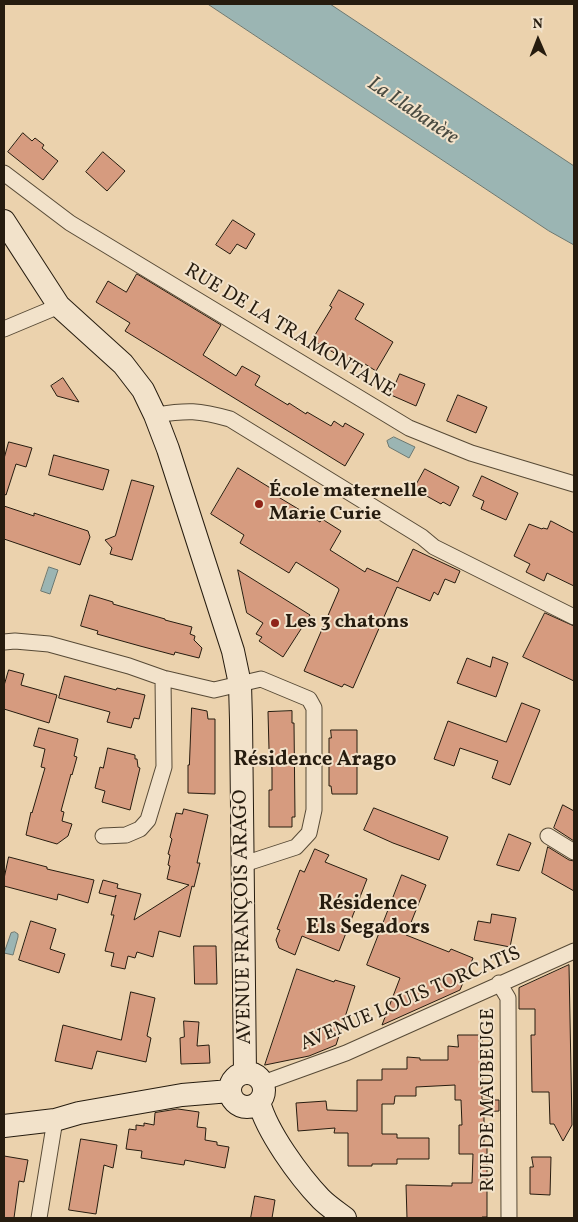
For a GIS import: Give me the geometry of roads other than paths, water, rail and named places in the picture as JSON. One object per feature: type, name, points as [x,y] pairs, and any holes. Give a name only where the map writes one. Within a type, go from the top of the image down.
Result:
[{"type":"main road","name":"AVENUE FRANÇOIS ARAGO","points":[[4,221],[59,306],[123,364],[143,390],[168,449],[233,651],[240,684],[247,1091]]},
{"type":"main road","points":[[5,1126],[55,1120],[79,1113],[182,1094],[247,1091],[285,1153],[321,1200],[345,1218]]},
{"type":"street","name":"RUE DE LA TRAMONTANE","points":[[4,173],[70,223],[409,428],[471,453],[574,484]]},
{"type":"street","points":[[4,329],[59,306]]},
{"type":"street","points":[[155,415],[186,410],[206,412],[230,420],[422,537],[434,547],[574,617]]},
{"type":"street","points":[[4,642],[16,641],[49,644],[129,666],[163,678],[214,690],[262,679],[309,699],[314,708],[314,810],[309,833],[296,847],[244,864]]},
{"type":"street","points":[[102,836],[126,835],[140,829],[148,820],[164,766],[163,678]]},
{"type":"street","points":[[548,836],[574,852]]},
{"type":"street","name":"AVENUE LOUIS TORCATIS","points":[[247,1091],[346,1053],[574,950]]},
{"type":"street","name":"RUE DE MAUBEUGE","points":[[499,983],[508,998],[509,1218]]},
{"type":"street","points":[[39,1218],[55,1120]]},
{"type":"water","name":"La Llabanère","points":[[208,4],[330,4],[574,166],[574,245],[549,231]]},
{"type":"water","points":[[394,437],[415,447],[409,458],[389,447],[387,441]]},
{"type":"water","points":[[49,567],[58,570],[50,594],[41,591]]},
{"type":"water","points":[[15,932],[18,934],[18,937],[13,955],[4,953],[11,933]]},
{"type":"place","name":"École maternelle Marie Curie","points":[[259,504]]},
{"type":"place","name":"Les 3 chatons","points":[[275,623]]},
{"type":"district","name":"Résidence Arago","points":[[315,761]]},
{"type":"district","name":"Résidence Els Segadors","points":[[368,917]]}]
